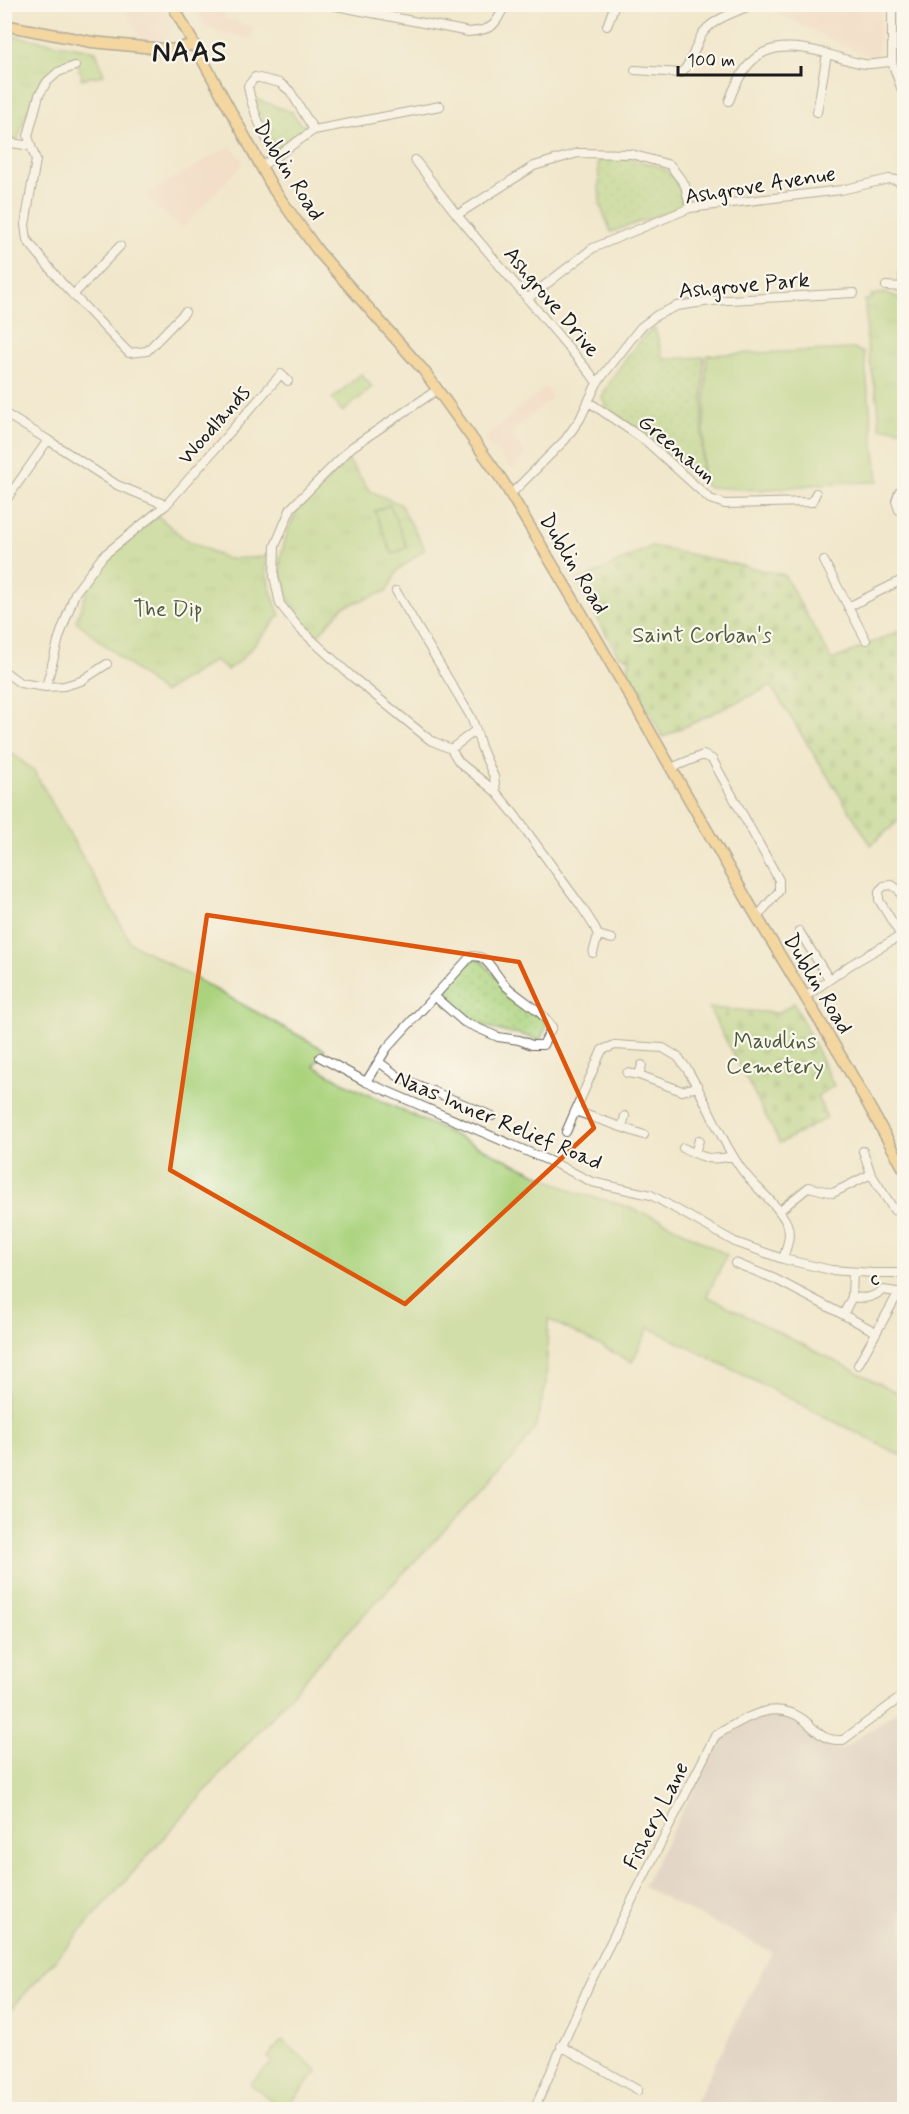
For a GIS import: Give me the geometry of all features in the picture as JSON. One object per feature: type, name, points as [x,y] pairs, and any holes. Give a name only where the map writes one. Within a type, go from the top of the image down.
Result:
[{"type":"main road","name":"Dublin Road","points":[[172,4],[274,190],[306,235],[424,371],[511,494],[904,1169]]},
{"type":"main road","points":[[4,25],[92,42],[174,50],[193,44]]},
{"type":"street","points":[[326,4],[469,32],[486,30],[498,22],[505,4]]},
{"type":"street","points":[[607,26],[615,4]]},
{"type":"street","points":[[635,70],[681,74],[688,67],[702,34],[710,25],[754,4]]},
{"type":"street","points":[[892,4],[892,62],[904,96]]},
{"type":"street","points":[[729,101],[744,68],[768,49],[796,48],[861,63],[892,62]]},
{"type":"street","points":[[817,112],[827,54]]},
{"type":"street","points":[[75,66],[58,72],[47,82],[39,95],[28,136],[36,160],[25,225],[27,240],[73,295],[129,353],[147,351],[185,312]]},
{"type":"street","points":[[276,157],[264,135],[249,95],[248,86],[255,77],[280,83],[290,91],[314,130]]},
{"type":"street","points":[[262,166],[314,130],[440,106]]},
{"type":"street","points":[[4,142],[31,146]]},
{"type":"street","points":[[457,215],[534,166],[578,153],[631,154],[670,165],[685,185],[690,208]]},
{"type":"street","name":"Ashgrove Drive","points":[[415,160],[457,215],[597,382],[589,402],[565,440],[511,494]]},
{"type":"street","name":"Ashgrove Avenue","points":[[527,299],[593,248],[690,208],[841,190],[897,180],[903,187],[903,301]]},
{"type":"street","points":[[73,295],[120,246]]},
{"type":"street","points":[[886,286],[903,287]]},
{"type":"street","name":"Ashgrove Park","points":[[597,382],[640,328],[657,315],[677,306],[711,301],[854,293]]},
{"type":"street","name":"Woodlands","points":[[46,687],[59,638],[75,593],[103,556],[166,505],[281,374],[288,381]]},
{"type":"street","points":[[437,390],[352,447],[291,508],[275,546],[274,576],[280,604],[298,627],[350,675],[430,740],[451,749],[459,762],[496,792],[594,926],[598,935],[593,953]]},
{"type":"street","name":"Greenaun","points":[[589,402],[646,441],[710,499],[725,504],[788,504],[812,502],[816,493]]},
{"type":"street","points":[[4,413],[117,485],[166,505]]},
{"type":"street","points":[[4,503],[48,440]]},
{"type":"street","points":[[899,510],[896,501],[899,492],[904,490]]},
{"type":"street","points":[[824,561],[866,640]]},
{"type":"street","points":[[848,608],[904,579]]},
{"type":"street","points":[[396,591],[471,717],[494,777],[496,792]]},
{"type":"street","points":[[4,671],[20,683],[46,687],[64,686],[81,681],[107,664]]},
{"type":"street","points":[[451,749],[476,730]]},
{"type":"street","points":[[671,768],[704,755],[712,759],[779,880],[779,891],[757,918]]},
{"type":"street","points":[[805,997],[850,965],[903,935],[879,900],[879,891],[884,886],[892,885],[899,890],[904,901]]},
{"type":"street","points":[[799,931],[829,980]]},
{"type":"street","points":[[598,935],[612,939]]},
{"type":"street","points":[[366,1082],[387,1048],[471,956],[484,958],[504,984],[530,1007],[546,1017],[552,1027],[543,1045],[532,1046],[519,1040],[498,1037],[464,1022],[435,996]]},
{"type":"street","points":[[566,1132],[602,1050],[615,1045],[663,1048],[678,1057],[698,1086],[732,1156],[748,1180],[779,1211],[790,1232],[783,1260]]},
{"type":"street","name":"Naas Inner Relief Road","points":[[320,1058],[366,1082],[554,1163],[592,1182],[651,1195],[735,1242],[783,1260],[853,1272],[904,1273]]},
{"type":"street","points":[[379,1062],[399,1077],[492,1116]]},
{"type":"street","points":[[627,1073],[641,1070],[682,1091],[698,1086]]},
{"type":"street","points":[[575,1111],[644,1135]]},
{"type":"street","points":[[622,1127],[625,1116]]},
{"type":"street","points":[[694,1153],[699,1140]]},
{"type":"street","points":[[683,1148],[707,1159],[718,1160],[732,1156]]},
{"type":"street","points":[[863,1151],[871,1174],[894,1210]]},
{"type":"street","points":[[779,1211],[809,1187],[833,1193],[871,1174]]},
{"type":"street","points":[[735,1263],[742,1270],[775,1279],[876,1332]]},
{"type":"street","points":[[843,1315],[852,1297],[853,1272]]},
{"type":"street","name":"c","points":[[852,1297],[874,1297],[883,1290],[902,1292]]},
{"type":"street","points":[[858,1365],[902,1292]]},
{"type":"street","name":"Fishery Lane","points":[[534,2109],[589,1985],[715,1736],[761,1711],[775,1710],[789,1712],[803,1719],[831,1741],[843,1740],[904,1695]]},
{"type":"street","points":[[561,2046],[638,2090]]},
{"type":"highlighted area","points":[[207,915],[519,962],[594,1128],[405,1304],[170,1170]]},
{"type":"shaded area","points":[[122,5],[161,5],[174,22],[173,29],[164,41],[141,40]]},
{"type":"shaded area","points":[[193,5],[219,5],[226,20],[236,20],[239,24],[254,26],[253,39],[211,29],[206,30]]},
{"type":"shaded area","points":[[774,5],[881,5],[878,54],[871,58],[780,15]]},
{"type":"shaded area","points":[[231,146],[244,163],[181,229],[144,195]]},
{"type":"shaded area","points":[[545,387],[553,397],[511,433],[526,454],[513,469],[508,467],[495,447],[492,449],[484,438]]},
{"type":"shaded area","points":[[904,1706],[904,2109],[692,2109],[772,1952],[643,1887],[719,1741],[755,1717],[776,1716],[794,1720],[821,1744],[842,1750]]},
{"type":"green space","points":[[4,34],[96,51],[104,75],[81,79],[82,73],[79,71],[78,59],[66,60],[65,63],[47,73],[37,86],[17,141],[5,137]]},
{"type":"green space","points":[[253,98],[292,112],[307,130],[280,150],[275,150]]},
{"type":"green space","points":[[626,158],[655,165],[668,172],[680,191],[682,207],[611,232],[600,204],[598,161]]},
{"type":"green space","points":[[886,293],[898,297],[904,308],[902,387],[904,389],[904,429],[880,428],[878,403],[867,346],[865,300],[872,299],[871,295]]},
{"type":"green space","points":[[655,328],[663,359],[704,357],[701,482],[652,440],[608,409],[602,397],[625,359]]},
{"type":"green space","points":[[855,349],[864,353],[878,482],[831,483],[760,490],[707,487],[702,482],[707,355]]},
{"type":"green space","points":[[361,374],[372,387],[343,412],[332,399]]},
{"type":"green space","points":[[348,460],[370,491],[400,504],[425,549],[398,570],[387,591],[343,607],[318,635],[298,615],[290,602],[281,573],[280,559],[288,530],[297,511]]},
{"type":"green space","points":[[390,505],[407,547],[392,554],[375,511]]},
{"type":"green space","name":"The Dip","points":[[158,516],[185,539],[227,559],[266,557],[268,580],[280,615],[241,660],[227,670],[215,660],[163,693],[76,621],[85,596],[106,558]]},
{"type":"green space","name":"Saint Corban's","points":[[652,546],[784,575],[832,660],[904,629],[904,816],[871,845],[771,686],[663,737],[627,672],[630,658],[618,655],[577,582]]},
{"type":"green space","points":[[5,748],[34,771],[131,943],[325,1050],[314,1066],[350,1086],[575,1192],[622,1205],[662,1220],[727,1255],[707,1296],[904,1396],[904,1457],[649,1327],[632,1362],[548,1319],[546,1385],[535,1428],[514,1457],[338,1642],[5,2016]]},
{"type":"green space","points":[[474,958],[481,960],[509,992],[529,1010],[543,1017],[547,1025],[541,1039],[504,1032],[487,1026],[462,1013],[448,1001],[443,994],[445,989]]},
{"type":"green space","name":"Maudlins Cemetery","points":[[794,1003],[834,1086],[817,1096],[827,1118],[780,1143],[709,1008],[778,1013]]},
{"type":"green space","points":[[282,2040],[318,2071],[284,2110],[250,2084],[273,2062],[268,2057]]},
{"type":"district","name":"NAAS","points":[[190,51]]}]
